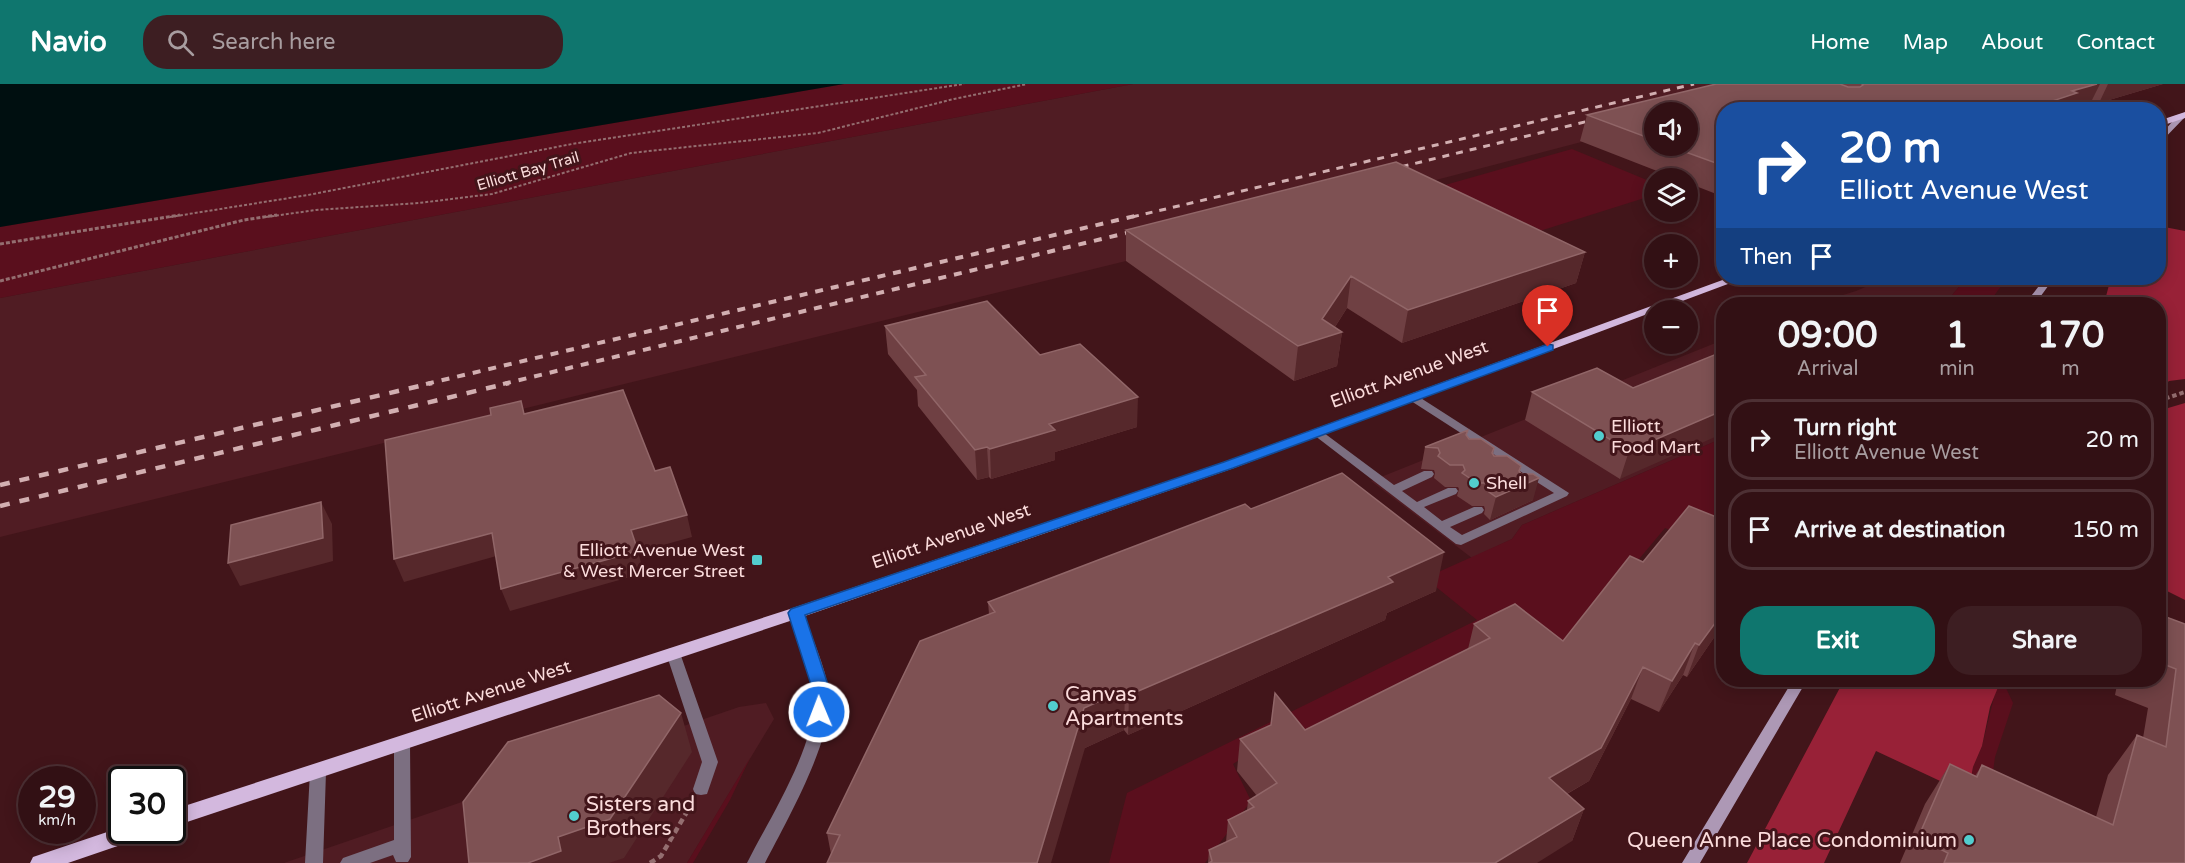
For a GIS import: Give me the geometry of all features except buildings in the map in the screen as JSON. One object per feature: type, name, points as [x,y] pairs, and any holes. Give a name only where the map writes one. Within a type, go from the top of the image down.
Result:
[{"type":"main road","points":[[2166,122],[2183,116]]},
{"type":"main road","points":[[2166,134],[2183,116]]},
{"type":"main road","name":"Elliott Avenue West","points":[[186,814],[796,613],[1316,432],[1719,285]]},
{"type":"main road","points":[[1691,863],[1796,687]]},
{"type":"main road","points":[[41,863],[108,841]]},
{"type":"street","points":[[2070,98],[2084,102]]},
{"type":"street","points":[[1316,432],[1461,541],[1563,493],[1518,464],[1486,449],[1412,397]]},
{"type":"street","points":[[1503,471],[1518,464]]},
{"type":"street","points":[[1393,490],[1428,474]]},
{"type":"street","points":[[1529,488],[1546,482]]},
{"type":"street","points":[[1415,507],[1452,491]]},
{"type":"street","points":[[1441,526],[1478,510]]},
{"type":"street","points":[[756,863],[786,806],[812,747],[822,694],[796,613]]},
{"type":"street","points":[[673,654],[710,762],[701,789]]},
{"type":"street","points":[[349,863],[402,851],[402,744]]},
{"type":"street","points":[[314,863],[318,772]]},
{"type":"path","points":[[0,244],[299,196],[573,144],[964,84]]},
{"type":"path","name":"Elliott Bay Trail","points":[[0,281],[244,220],[316,210],[419,203],[492,194],[631,153],[818,133],[954,99],[1027,84]]},
{"type":"path","points":[[2166,398],[2185,392]]},
{"type":"path","points":[[650,863],[661,856],[701,789]]},
{"type":"shaded area","points":[[0,84],[844,84],[0,227]]},
{"type":"shaded area","points":[[844,84],[1133,84],[0,298],[0,227]]},
{"type":"shaded area","points":[[1133,84],[1795,84],[1726,102],[1716,102],[1716,105],[1698,109],[1698,102],[1644,102],[1644,126],[1126,261],[0,537],[0,298]]},
{"type":"shaded area","points":[[1572,149],[1644,179],[1644,198],[1527,235],[1431,189]]},
{"type":"shaded area","points":[[2166,227],[2185,231],[2185,379],[2169,381],[2166,384],[2166,297],[2106,297],[2109,285],[2166,285]]},
{"type":"shaded area","points":[[1870,285],[1960,285],[1951,297],[1837,297]]},
{"type":"shaded area","points":[[1960,285],[2002,285],[1993,297],[1951,297]]},
{"type":"shaded area","points":[[1716,343],[1716,441],[1522,525],[1512,539],[1472,558],[1371,481],[1688,354],[1698,354],[1698,350]]},
{"type":"shaded area","points":[[2185,403],[2185,600],[2166,590],[2166,409]]},
{"type":"shaded area","points":[[1716,441],[1716,549],[1665,528],[1557,657],[1518,624],[1458,653],[1428,689],[1314,744],[1271,739],[1233,764],[1251,801],[1205,863],[1109,863],[1127,793],[1477,620],[1425,578],[1512,539],[1522,525]]},
{"type":"shaded area","points":[[1840,687],[1998,687],[1990,707],[1982,746],[1973,767],[1968,794],[1876,751],[1824,863],[1747,863]]},
{"type":"shaded area","points":[[1997,687],[2006,688],[2013,703],[1995,757],[1990,793],[1970,786],[1973,767],[1982,746]]},
{"type":"shaded area","points":[[766,703],[774,719],[687,863],[284,863],[739,707]]},
{"type":"shaded area","points":[[750,758],[730,800],[693,863],[687,863]]},
{"type":"railway","points":[[1132,217],[1694,84]]},
{"type":"railway","points":[[1388,170],[1601,118]]},
{"type":"railway","points":[[426,384],[1139,215]]},
{"type":"railway","points":[[503,384],[1143,229]]},
{"type":"railway","points":[[0,485],[432,383]]},
{"type":"railway","points":[[0,506],[509,383]]},
{"type":"place","name":"Elliott Food Mart","points":[[1599,436]]},
{"type":"place","name":"Shell","points":[[1474,483]]},
{"type":"place","name":"Elliott Avenue West & West Mercer Street","points":[[757,560]]},
{"type":"place","name":"Canvas Apartments","points":[[1053,706]]},
{"type":"place","name":"Sisters and Brothers","points":[[574,816]]},
{"type":"place","name":"Queen Anne Place Condominium","points":[[1969,840]]},
{"type":"route","points":[[819,712],[822,694],[796,613],[1228,465],[1548,347]]}]
